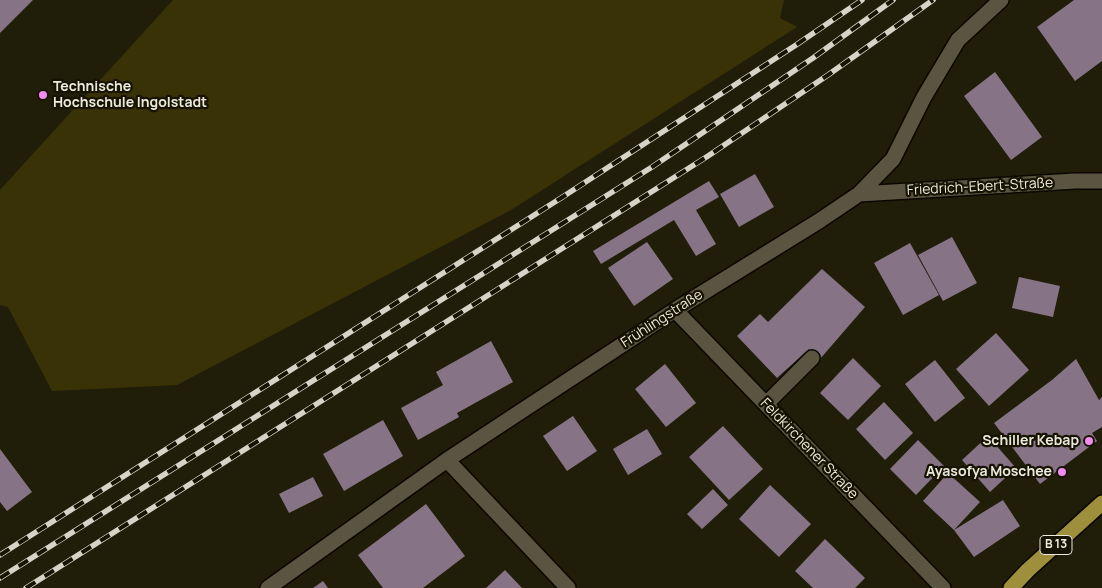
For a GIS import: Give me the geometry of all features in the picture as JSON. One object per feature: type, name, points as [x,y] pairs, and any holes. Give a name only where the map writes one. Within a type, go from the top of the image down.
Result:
[{"type":"main road","name":"B 13","points":[[1011,588],[1028,570],[1102,503]]},
{"type":"street","name":"Frühlingstraße","points":[[268,588],[447,460],[675,310],[819,221],[858,194],[893,158],[924,97],[958,40],[1001,0]]},
{"type":"street","name":"Friedrich-Ebert-Straße","points":[[858,194],[1102,181]]},
{"type":"street","name":"Feldkirchener Straße","points":[[675,310],[943,588]]},
{"type":"street","points":[[766,404],[812,358]]},
{"type":"street","points":[[447,460],[568,588]]},
{"type":"shaded area","points":[[173,0],[784,0],[780,18],[797,27],[511,210],[177,385],[52,391],[8,307],[0,305],[0,190]]},
{"type":"building","points":[[0,0],[33,0],[0,33]]},
{"type":"building","points":[[1074,0],[1102,0],[1102,61],[1075,81],[1037,27]]},
{"type":"building","points":[[995,72],[1042,137],[1011,160],[964,96]]},
{"type":"building","points":[[755,174],[774,207],[739,227],[720,194]]},
{"type":"building","points":[[709,181],[719,197],[696,210],[716,244],[696,256],[674,220],[601,264],[593,251]]},
{"type":"building","points":[[952,237],[977,283],[943,301],[918,255]]},
{"type":"building","points":[[647,242],[673,279],[634,306],[608,268]]},
{"type":"building","points":[[910,243],[939,295],[903,315],[874,263]]},
{"type":"building","points":[[822,269],[865,307],[820,359],[809,349],[777,378],[737,336],[760,314],[768,322]]},
{"type":"building","points":[[1019,277],[1060,286],[1053,317],[1012,308]]},
{"type":"building","points":[[996,333],[1029,370],[989,406],[956,369]]},
{"type":"building","points":[[491,341],[513,382],[457,413],[459,417],[418,440],[401,408],[443,385],[436,372]]},
{"type":"building","points":[[853,358],[881,386],[848,420],[820,393]]},
{"type":"building","points":[[1076,359],[1099,400],[1102,397],[1102,427],[1092,433],[1097,441],[1040,484],[994,423],[1052,380]]},
{"type":"building","points":[[935,360],[965,398],[935,422],[905,384]]},
{"type":"building","points":[[665,364],[696,403],[666,427],[635,389]]},
{"type":"building","points":[[884,402],[913,433],[885,460],[856,429]]},
{"type":"building","points":[[573,416],[597,451],[567,471],[543,436]]},
{"type":"building","points":[[383,420],[403,456],[344,491],[323,454]]},
{"type":"building","points":[[723,426],[763,469],[729,500],[689,457]]},
{"type":"building","points":[[647,429],[662,454],[628,475],[613,449]]},
{"type":"building","points":[[988,436],[1016,468],[990,492],[962,460]]},
{"type":"building","points":[[918,440],[944,466],[916,495],[890,469]]},
{"type":"building","points":[[0,449],[32,492],[7,511],[0,502]]},
{"type":"building","points":[[948,473],[980,502],[954,530],[923,501]]},
{"type":"building","points":[[313,477],[323,496],[289,513],[279,494]]},
{"type":"building","points":[[770,485],[811,524],[779,557],[739,519]]},
{"type":"building","points":[[713,489],[728,505],[702,529],[687,514]]},
{"type":"building","points":[[1003,500],[1020,526],[974,557],[954,530]]},
{"type":"building","points":[[426,504],[465,556],[423,588],[383,588],[358,555]]},
{"type":"building","points":[[825,539],[865,578],[855,588],[813,588],[795,571]]},
{"type":"building","points":[[505,570],[522,588],[486,588]]},
{"type":"building","points":[[323,581],[328,588],[313,588]]},
{"type":"railway","points":[[0,555],[561,198],[862,0]]},
{"type":"railway","points":[[0,578],[652,167],[813,58],[893,0]]},
{"type":"railway","points":[[26,588],[708,156],[828,75],[933,0]]},
{"type":"place","name":"Technische Hochschule Ingolstadt","points":[[43,95]]},
{"type":"place","name":"Schiller Kebap","points":[[1089,441]]},
{"type":"place","name":"Ayasofya Moschee","points":[[1062,472]]}]
